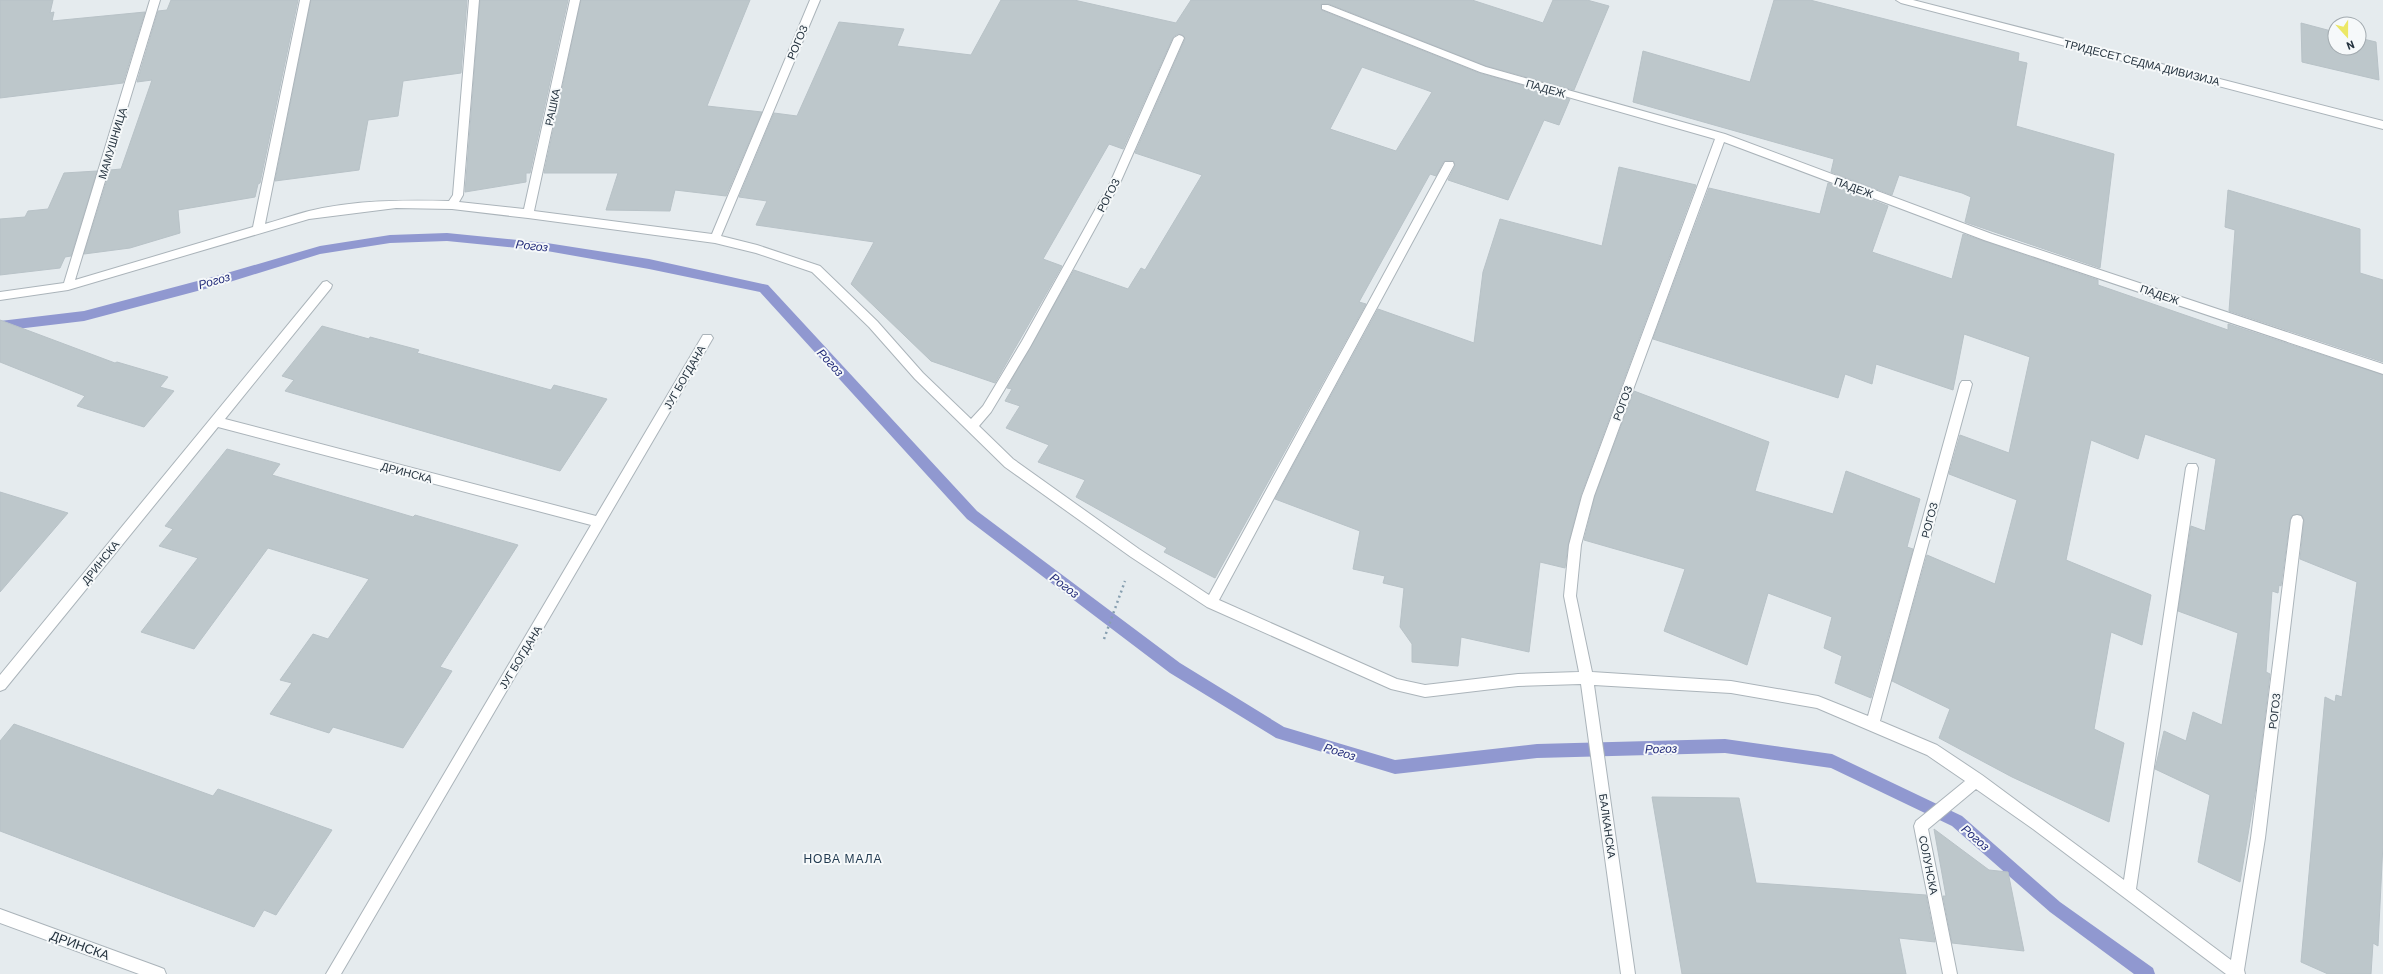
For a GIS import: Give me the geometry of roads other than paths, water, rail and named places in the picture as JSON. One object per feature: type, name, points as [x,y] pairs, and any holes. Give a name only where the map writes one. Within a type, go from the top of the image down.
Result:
[{"type":"street","name":"МАМУШНИЦА","points":[[68,286],[155,0]]},
{"type":"street","points":[[258,230],[305,0]]},
{"type":"street","points":[[452,205],[458,195],[474,0]]},
{"type":"street","name":"РАШКА","points":[[528,214],[576,0]]},
{"type":"street","name":"РОГОЗ","points":[[714,238],[815,0]]},
{"type":"street","name":"ТРИДЕСЕТ СЕДМА ДИВИЗИЈА","points":[[1901,0],[2383,125]]},
{"type":"street","name":"ПАДЕЖ","points":[[1325,7],[1483,70],[1721,137],[1988,237],[2383,369]]},
{"type":"street","name":"РОГОЗ","points":[[972,426],[987,409],[1022,351],[1115,183],[1179,38]]},
{"type":"street","name":"РОГОЗ","points":[[1587,678],[1576,632],[1570,596],[1575,545],[1588,496],[1721,137]]},
{"type":"street","points":[[1211,603],[1448,165]]},
{"type":"street","name":"РОГОЗ","points":[[0,296],[30,293],[68,286],[309,216],[361,207],[411,203],[452,205],[714,238],[757,249],[816,269],[872,324],[919,376],[1009,463],[1135,553],[1211,603],[1396,685],[1425,691],[1518,680],[1587,678],[1731,687],[1818,702],[1932,750],[1976,780],[2129,891],[2237,973],[2258,838],[2297,520]]},
{"type":"street","name":"ДРИНСКА","points":[[0,684],[327,285]]},
{"type":"street","name":"ЈУГ БОГДАНА","points":[[333,974],[707,338]]},
{"type":"street","name":"РОГОЗ","points":[[1872,725],[1966,384]]},
{"type":"street","name":"ДРИНСКА","points":[[215,421],[600,522]]},
{"type":"street","points":[[2129,891],[2192,468]]},
{"type":"street","name":"БАЛКАНСКА","points":[[1587,678],[1628,974]]},
{"type":"street","name":"СОЛУНСКА","points":[[1950,974],[1921,826],[1976,780]]},
{"type":"street","name":"ДРИНСКА","points":[[0,916],[159,974]]},
{"type":"waterway","name":"Рогоз","points":[[0,326],[84,316],[220,280],[320,250],[390,239],[447,237],[547,247],[649,264],[764,288],[972,515],[1175,668],[1281,733],[1395,767],[1537,751],[1725,746],[1832,761],[1957,821],[2055,907],[2147,974]]},
{"type":"district","name":"НОВА МАЛА","points":[[843,858]]}]
